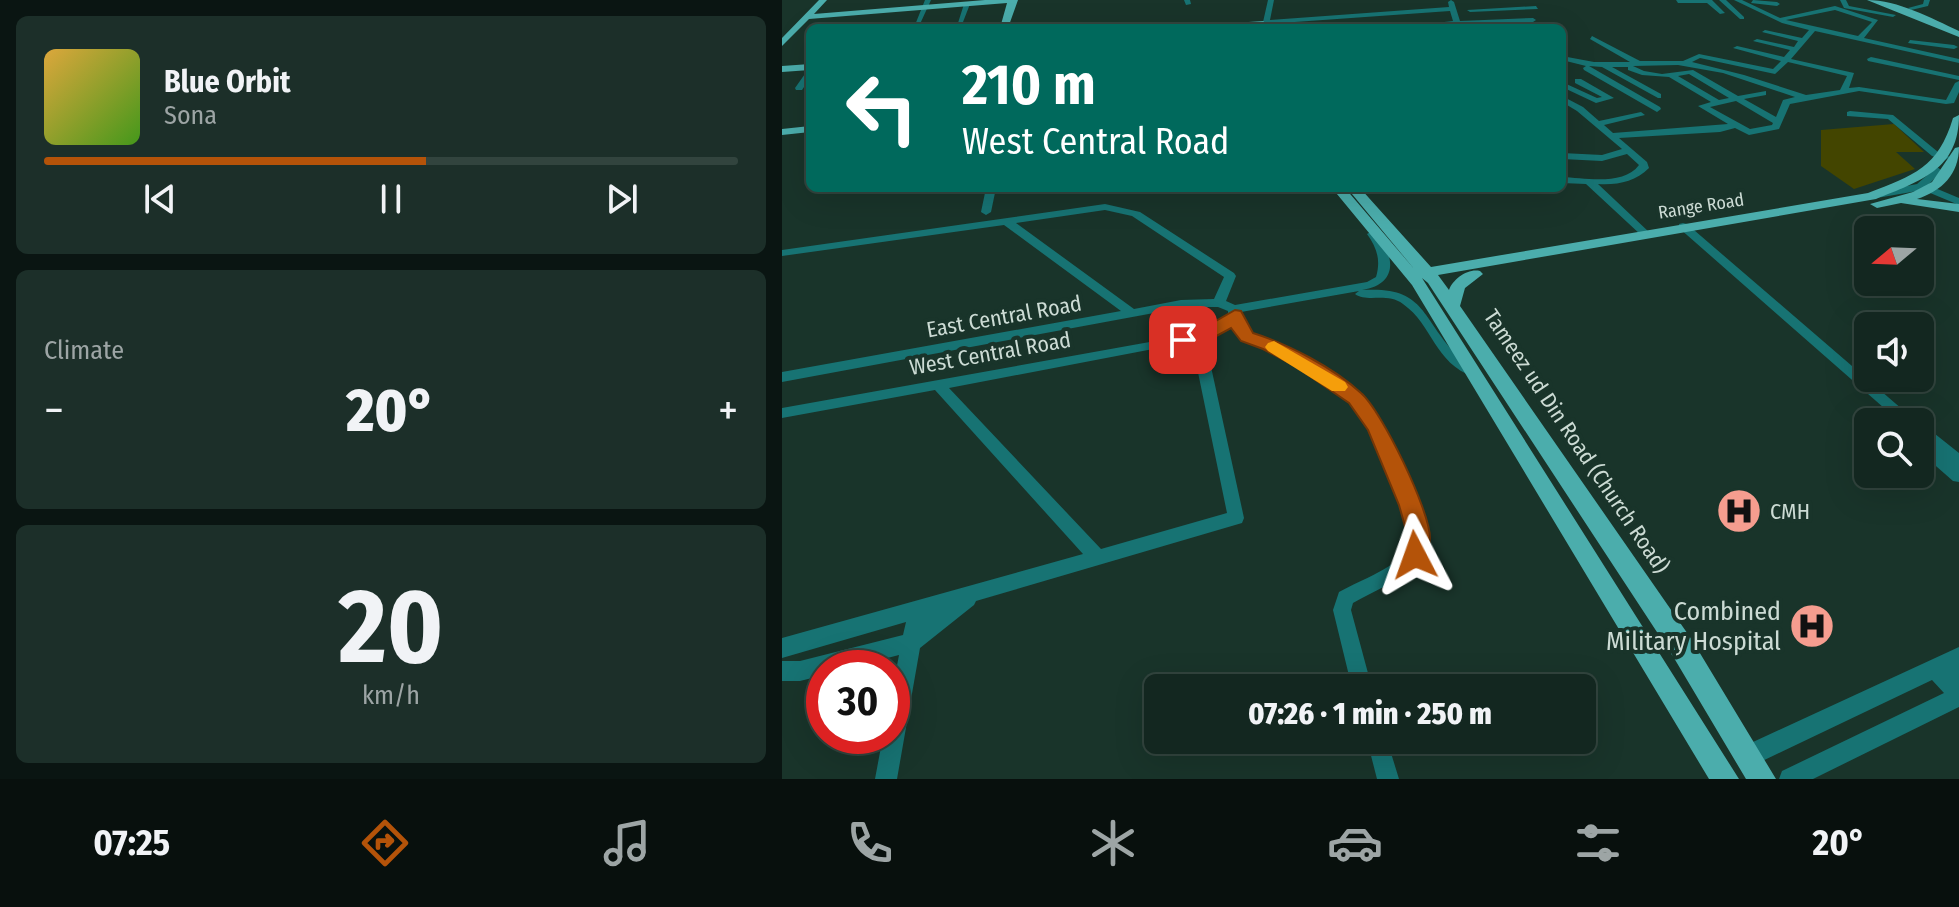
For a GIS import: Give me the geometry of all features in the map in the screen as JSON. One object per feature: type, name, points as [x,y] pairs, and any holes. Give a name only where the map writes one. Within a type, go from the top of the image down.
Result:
[{"type":"main road","points":[[782,43],[816,0]]},
{"type":"main road","points":[[782,36],[823,0]]},
{"type":"main road","points":[[807,15],[990,0]]},
{"type":"main road","points":[[925,4],[1014,0]]},
{"type":"main road","points":[[1005,24],[1014,0]]},
{"type":"main road","points":[[1011,24],[1014,0]]},
{"type":"main road","points":[[1882,4],[1911,8],[1959,22]]},
{"type":"main road","points":[[1882,4],[1959,28]]},
{"type":"main road","points":[[1882,4],[1959,34]]},
{"type":"main road","points":[[782,68],[806,65]]},
{"type":"main road","points":[[1959,118],[1943,167],[1959,196]]},
{"type":"main road","points":[[782,130],[806,127]]},
{"type":"main road","points":[[1421,273],[1474,269],[1925,189],[1959,151]]},
{"type":"main road","points":[[1878,199],[1943,167]]},
{"type":"main road","name":"Tameez ud Din Road (Church Road)","points":[[1339,192],[1452,306],[1683,649],[1762,779]]},
{"type":"main road","name":"Tameez ud Din Road (Church Road)","points":[[1356,192],[1421,273],[1474,373],[1725,779]]},
{"type":"main road","points":[[1878,199],[1959,206]]},
{"type":"main road","name":"Range Road","points":[[1474,269],[1645,233],[1683,232]]},
{"type":"main road","points":[[1421,273],[1437,263],[1474,269]]},
{"type":"main road","points":[[1452,306],[1458,286],[1474,269]]},
{"type":"main road","points":[[1656,664],[1683,649]]},
{"type":"street","points":[[1271,0],[1266,24],[1376,13],[1454,12],[1503,20]]},
{"type":"street","points":[[1368,0],[1383,20]]},
{"type":"street","points":[[1451,0],[1457,23]]},
{"type":"street","points":[[1531,0],[1542,16]]},
{"type":"street","points":[[1722,0],[1742,18]]},
{"type":"street","points":[[1739,0],[1777,4]]},
{"type":"street","points":[[1739,0],[1777,20],[1813,29],[1829,29],[1959,61]]},
{"type":"street","points":[[1844,0],[1846,7],[1882,4]]},
{"type":"street","points":[[1864,0],[1882,4]]},
{"type":"street","points":[[1911,8],[1926,5],[1927,0]]},
{"type":"street","points":[[1679,3],[1709,1],[1722,13]]},
{"type":"street","points":[[917,24],[925,4]]},
{"type":"street","points":[[960,22],[967,4]]},
{"type":"street","points":[[1470,10],[1536,8]]},
{"type":"street","points":[[1777,20],[1835,8],[1876,21],[1861,38]]},
{"type":"street","points":[[1445,24],[1532,17]]},
{"type":"street","points":[[1566,59],[1605,67],[1684,62],[1699,56],[1773,72],[1789,60],[1813,29]]},
{"type":"street","points":[[1765,32],[1803,40]]},
{"type":"street","points":[[1592,38],[1640,65]]},
{"type":"street","points":[[1861,38],[1954,47]]},
{"type":"street","points":[[1757,41],[1795,49]]},
{"type":"street","points":[[1737,48],[1851,75],[1844,90]]},
{"type":"street","points":[[1902,63],[1910,50]]},
{"type":"street","points":[[1763,93],[1702,106],[1749,132],[1776,127],[1787,101],[1859,89],[1946,102],[1951,101],[1959,81],[1871,59]]},
{"type":"street","points":[[1650,60],[1684,62],[1806,98]]},
{"type":"street","points":[[1583,65],[1657,109]]},
{"type":"street","points":[[1627,66],[1642,73],[1670,75],[1690,72],[1778,122]]},
{"type":"street","points":[[1605,67],[1661,95],[1640,100]]},
{"type":"street","points":[[1566,86],[1596,101],[1611,98],[1578,81],[1597,75]]},
{"type":"street","points":[[1670,75],[1717,102]]},
{"type":"street","points":[[799,88],[806,78]]},
{"type":"street","points":[[1575,90],[1609,81]]},
{"type":"street","points":[[1566,101],[1641,159],[1644,168],[1619,181],[1566,180]]},
{"type":"street","points":[[1850,114],[1890,117],[1935,154],[1943,167]]},
{"type":"street","points":[[1596,124],[1641,115]]},
{"type":"street","points":[[1611,136],[1720,129],[1735,125]]},
{"type":"street","points":[[1566,156],[1602,158],[1630,150]]},
{"type":"street","points":[[1602,158],[1619,181]]},
{"type":"street","points":[[1589,181],[1645,233]]},
{"type":"street","points":[[1925,189],[1959,206]]},
{"type":"street","points":[[986,212],[990,192]]},
{"type":"street","points":[[1234,312],[1370,285],[1381,279],[1386,267],[1378,241],[1338,192]]},
{"type":"street","points":[[782,253],[1105,207],[1136,214],[1230,276],[1219,303]]},
{"type":"street","points":[[1006,221],[1132,313]]},
{"type":"street","points":[[1683,232],[1880,408]]},
{"type":"street","points":[[1683,232],[1893,408]]},
{"type":"street","points":[[1234,312],[1373,292],[1386,293],[1420,310],[1452,359],[1474,373]]},
{"type":"street","name":"East Central Road","points":[[782,377],[1132,313],[1219,303],[1234,312]]},
{"type":"street","points":[[782,648],[1236,518],[1201,353],[1205,335],[1200,304]]},
{"type":"street","points":[[1234,312],[1240,331],[1247,337],[1301,361],[1364,407],[1377,427],[1409,505],[1419,537],[1415,555],[1404,567],[1345,598],[1342,610],[1358,674]]},
{"type":"street","name":"West Central Road","points":[[782,413],[1205,335],[1223,326],[1234,312]]},
{"type":"street","name":"West Central Road","points":[[798,411],[1205,335]]},
{"type":"street","points":[[938,385],[1098,558]]},
{"type":"street","points":[[1934,441],[1959,462]]},
{"type":"street","points":[[1934,455],[1959,476]]},
{"type":"street","points":[[782,671],[800,671],[912,642],[974,594]]},
{"type":"street","points":[[886,779],[917,610]]},
{"type":"street","points":[[1748,756],[1946,663]]},
{"type":"street","points":[[1946,663],[1959,679]]},
{"type":"street","points":[[1790,779],[1959,696],[1946,663]]},
{"type":"street","points":[[1381,754],[1388,779]]},
{"type":"shaded area","points":[[1894,124],[1924,152],[1896,152],[1915,169],[1854,189],[1821,166],[1821,130]]},
{"type":"slow traffic","points":[[1274,347],[1339,387]]},
{"type":"place","name":"CMH","points":[[1739,511]]},
{"type":"place","name":"Combined Military Hospital","points":[[1812,626]]},
{"type":"route","points":[[1183,340],[1205,335],[1223,326],[1235,315],[1240,331],[1247,337],[1301,361],[1355,398],[1377,427],[1409,505],[1419,537],[1415,555]]}]
